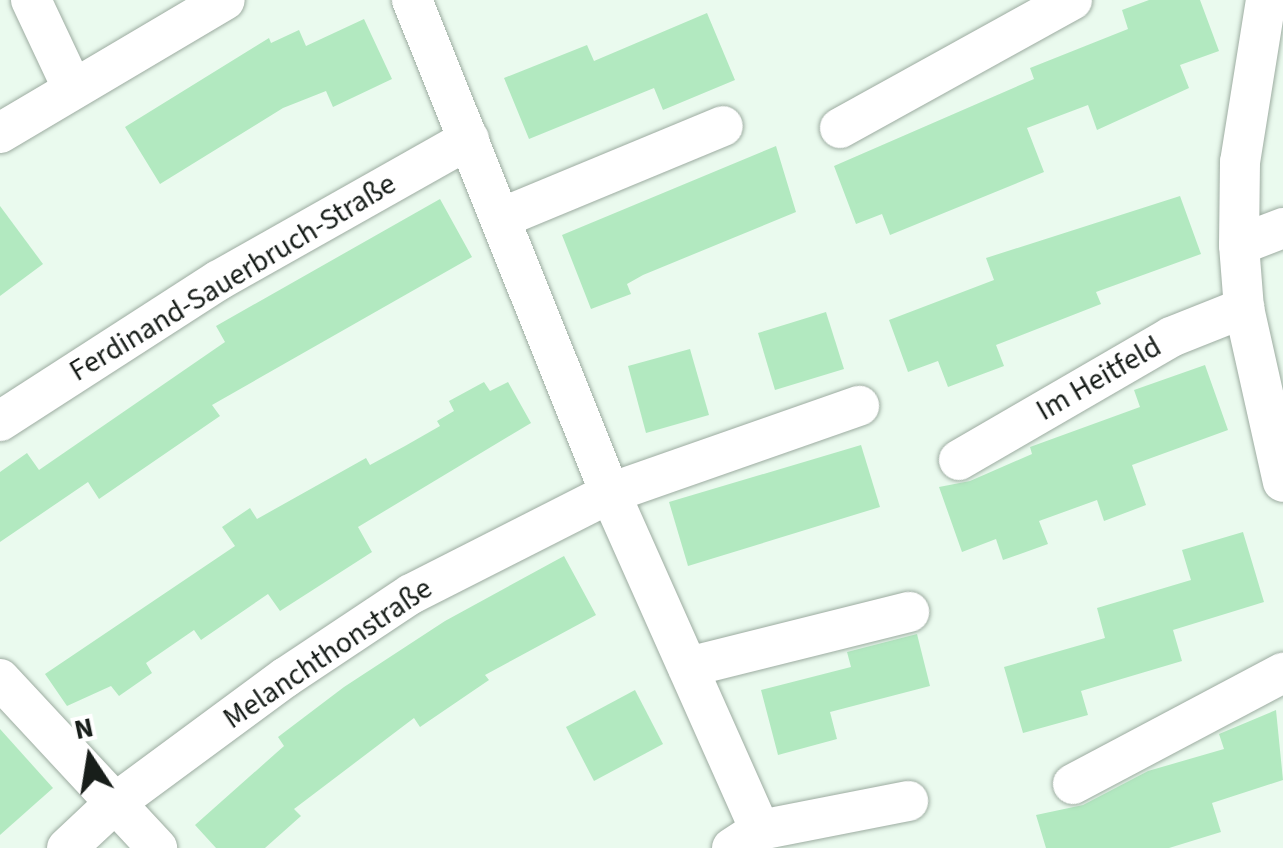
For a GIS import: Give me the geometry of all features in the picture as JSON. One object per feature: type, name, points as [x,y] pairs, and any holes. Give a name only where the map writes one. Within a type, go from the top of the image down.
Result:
[{"type":"street","points":[[31,0],[72,87]]},
{"type":"street","points":[[0,133],[225,0]]},
{"type":"street","points":[[412,0],[610,493],[688,667],[746,839],[908,801]]},
{"type":"street","points":[[840,128],[1072,0]]},
{"type":"street","points":[[1266,0],[1240,162],[1240,245],[1244,308],[1283,482]]},
{"type":"street","points":[[501,218],[723,126]]},
{"type":"street","name":"Ferdinand-Sauerbruch-Straße","points":[[0,421],[219,280],[469,139]]},
{"type":"street","points":[[1240,245],[1283,228]]},
{"type":"street","name":"Im Heitfeld","points":[[960,460],[1171,337],[1244,308]]},
{"type":"street","name":"Melanchthonstraße","points":[[67,848],[115,803],[411,594],[610,493],[858,406]]},
{"type":"street","points":[[688,667],[909,612]]},
{"type":"street","points":[[1074,784],[1283,673]]},
{"type":"street","points":[[0,679],[157,848]]},
{"type":"building","points":[[1149,0],[1200,0],[1219,51],[1180,65],[1189,88],[1097,130],[1088,105],[1027,128],[1044,172],[890,235],[882,214],[856,224],[834,166],[1034,79],[1030,68],[1128,29],[1122,10]]},
{"type":"building","points":[[707,13],[735,80],[663,110],[654,88],[529,139],[504,78],[587,45],[594,61]]},
{"type":"building","points":[[364,19],[392,79],[333,107],[326,91],[283,108],[160,184],[125,127],[269,38],[271,43],[299,30],[306,46]]},
{"type":"building","points":[[776,146],[796,212],[643,275],[627,284],[631,294],[591,309],[562,235]]},
{"type":"building","points":[[1180,196],[1201,254],[1096,292],[1101,304],[996,345],[1004,366],[948,387],[938,361],[908,372],[889,320],[994,280],[986,258]]},
{"type":"building","points":[[440,199],[472,257],[212,405],[220,416],[99,499],[88,482],[0,542],[0,472],[27,453],[39,470],[225,342],[216,326]]},
{"type":"building","points":[[0,206],[43,264],[0,296]]},
{"type":"building","points":[[826,312],[844,369],[775,390],[758,333]]},
{"type":"building","points":[[690,349],[709,415],[646,433],[628,366]]},
{"type":"building","points":[[1205,365],[1228,430],[1132,465],[1146,505],[1104,521],[1097,500],[1039,521],[1048,544],[1003,560],[996,539],[962,552],[939,487],[970,481],[1032,454],[1030,447],[1140,407],[1134,390]]},
{"type":"building","points":[[484,382],[490,391],[508,382],[531,423],[358,527],[372,552],[280,611],[268,594],[201,640],[194,630],[146,663],[152,673],[119,696],[111,686],[67,706],[45,674],[235,546],[222,527],[250,508],[257,519],[366,458],[370,465],[405,446],[440,426],[437,421],[454,411],[449,401]]},
{"type":"building","points":[[861,445],[880,507],[688,566],[669,502]]},
{"type":"building","points":[[1243,532],[1264,602],[1173,630],[1182,661],[1081,691],[1088,715],[1023,733],[1004,667],[1105,638],[1097,608],[1191,580],[1182,550]]},
{"type":"building","points":[[564,556],[596,615],[485,675],[489,680],[420,727],[414,718],[294,809],[301,816],[265,848],[216,848],[195,825],[284,746],[278,737],[344,687],[445,621]]},
{"type":"building","points":[[917,634],[930,686],[830,712],[837,739],[778,755],[761,690],[851,667],[847,652]]},
{"type":"building","points":[[635,690],[663,744],[594,781],[566,727]]},
{"type":"building","points":[[1276,710],[1283,780],[1212,803],[1221,832],[1169,848],[1046,848],[1036,815],[1083,805],[1148,771],[1224,749],[1219,734]]},
{"type":"building","points":[[0,729],[53,788],[0,835]]}]
